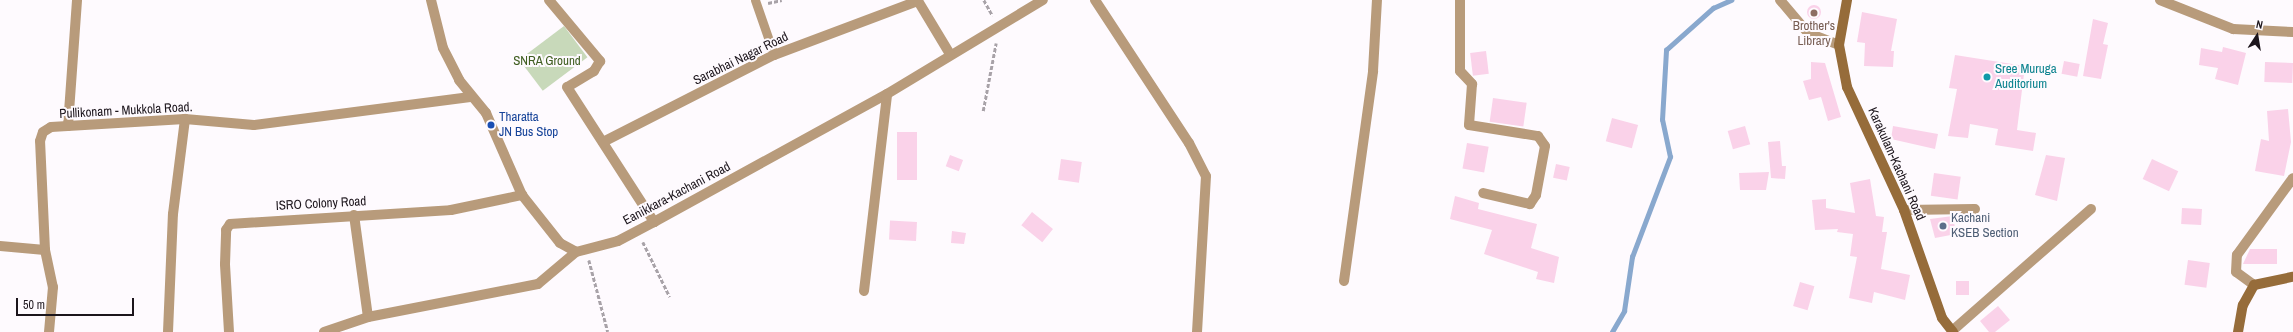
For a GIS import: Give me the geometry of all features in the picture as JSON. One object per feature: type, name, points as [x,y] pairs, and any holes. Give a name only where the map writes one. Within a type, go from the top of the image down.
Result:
[{"type":"main road","name":"Karakulam-Kachani Road","points":[[1847,0],[1839,44],[1847,86],[1904,210],[1942,318],[1953,331]]},
{"type":"main road","points":[[2238,332],[2243,305],[2254,286],[2293,277]]},
{"type":"street","points":[[68,126],[77,0]]},
{"type":"street","points":[[431,0],[443,48],[470,97],[486,113],[522,195],[560,243],[581,251]]},
{"type":"street","points":[[549,0],[600,61],[594,71],[567,87],[654,222]]},
{"type":"street","name":"Eanikkara-Kachani Road","points":[[581,251],[618,241],[654,222],[888,94],[950,54],[1043,0]]},
{"type":"street","points":[[1095,0],[1189,143],[1206,176],[1197,332]]},
{"type":"street","points":[[1344,281],[1373,71],[1377,0]]},
{"type":"street","points":[[1460,0],[1460,72],[1472,84],[1470,125],[1538,136],[1545,146],[1536,195],[1530,204],[1483,193]]},
{"type":"street","points":[[1780,0],[1808,33],[1839,44]]},
{"type":"street","points":[[2160,0],[2233,29],[2293,32]]},
{"type":"street","name":"Sarabhai Nagar Road","points":[[603,142],[774,55],[918,1],[950,54]]},
{"type":"street","points":[[864,291],[888,94]]},
{"type":"street","name":"Pullikonam - Mukkola Road.","points":[[45,250],[41,136],[51,127],[185,119],[254,125],[470,97]]},
{"type":"street","points":[[168,332],[173,214],[185,119]]},
{"type":"street","points":[[2254,286],[2236,272],[2237,255],[2293,178]]},
{"type":"street","name":"ISRO Colony Road","points":[[229,332],[225,264],[227,226],[239,222],[450,210],[522,195]]},
{"type":"street","points":[[1904,210],[1975,209]]},
{"type":"street","points":[[1953,331],[2091,209]]},
{"type":"street","points":[[354,215],[368,317]]},
{"type":"street","points":[[0,246],[45,250],[53,287],[49,332]]},
{"type":"street","points":[[324,332],[368,317],[473,298],[538,284],[581,251]]},
{"type":"lane","points":[[755,0],[774,55]]},
{"type":"path","points":[[983,111],[999,26],[984,0]]},
{"type":"path","points":[[638,230],[670,297]]},
{"type":"path","points":[[581,251],[608,332]]},
{"type":"green space","name":"SNRA Ground","points":[[564,26],[587,57],[543,91],[519,60]]},
{"type":"building","name":"Brother's Library","points":[[1811,5],[1817,5],[1821,9],[1821,15],[1817,19],[1811,19],[1807,15],[1807,9]]},
{"type":"building","points":[[1862,12],[1897,19],[1891,51],[1894,51],[1893,67],[1864,66],[1865,43],[1857,42]]},
{"type":"building","points":[[2093,19],[2108,23],[2103,44],[2108,45],[2101,79],[2083,76]]},
{"type":"building","points":[[2223,47],[2246,53],[2238,85],[2215,79],[2218,68],[2199,65],[2201,48],[2222,52]]},
{"type":"building","points":[[1486,51],[1489,74],[1473,76],[1470,53]]},
{"type":"building","points":[[1955,55],[2025,66],[2017,130],[2036,133],[2033,151],[1995,145],[1998,129],[1970,124],[1968,138],[1948,136],[1957,89],[1949,88]]},
{"type":"building","points":[[2064,61],[2080,64],[2077,77],[2062,74]]},
{"type":"building","points":[[1811,62],[1825,63],[1841,117],[1828,121],[1821,97],[1809,100],[1803,81],[1811,79]]},
{"type":"building","points":[[2265,62],[2293,63],[2292,83],[2264,82]]},
{"type":"building","points":[[1493,98],[1527,103],[1523,126],[1490,122]]},
{"type":"building","points":[[2288,109],[2291,142],[2284,176],[2255,171],[2261,139],[2269,141],[2267,111]]},
{"type":"building","points":[[1612,118],[1638,125],[1632,148],[1606,141]]},
{"type":"building","points":[[1745,126],[1750,144],[1733,149],[1728,131]]},
{"type":"building","points":[[1893,126],[1938,134],[1935,149],[1891,139]]},
{"type":"building","points":[[897,132],[917,132],[917,180],[897,180]]},
{"type":"building","points":[[1780,141],[1782,166],[1786,166],[1785,179],[1771,178],[1768,142]]},
{"type":"building","points":[[1467,143],[1489,147],[1484,172],[1462,169]]},
{"type":"building","points":[[950,155],[963,160],[959,171],[946,166]]},
{"type":"building","points":[[2046,155],[2065,158],[2057,201],[2035,195]]},
{"type":"building","points":[[1061,159],[1082,162],[1079,183],[1058,180]]},
{"type":"building","points":[[2152,159],[2178,171],[2169,191],[2143,179]]},
{"type":"building","points":[[1556,164],[1570,167],[1567,181],[1553,178]]},
{"type":"building","points":[[1769,172],[1766,190],[1740,190],[1739,173]]},
{"type":"building","points":[[1934,173],[1961,177],[1958,200],[1931,196]]},
{"type":"building","points":[[1870,179],[1876,216],[1884,217],[1882,232],[1887,232],[1881,269],[1910,275],[1905,300],[1874,292],[1872,303],[1849,298],[1857,257],[1850,256],[1853,234],[1837,232],[1838,229],[1815,230],[1812,200],[1826,199],[1826,208],[1855,213],[1850,183]]},
{"type":"building","points":[[1455,196],[1479,203],[1478,209],[1537,224],[1531,248],[1559,257],[1554,283],[1536,279],[1538,272],[1484,254],[1492,230],[1450,219]]},
{"type":"building","points":[[2182,208],[2202,209],[2201,225],[2181,224]]},
{"type":"building","points":[[1032,212],[1053,229],[1042,242],[1021,225]]},
{"type":"building","name":"Kachani KSEB Section","points":[[1953,216],[1956,234],[1935,238],[1930,219]]},
{"type":"building","points":[[890,221],[917,222],[916,241],[889,240]]},
{"type":"building","points":[[952,231],[966,233],[964,244],[951,243]]},
{"type":"building","points":[[2250,249],[2277,249],[2277,264],[2243,264]]},
{"type":"building","points":[[2188,260],[2210,263],[2206,288],[2185,285]]},
{"type":"building","points":[[1956,281],[1969,281],[1969,295],[1956,295]]},
{"type":"building","points":[[1800,282],[1814,286],[1808,310],[1793,306]]},
{"type":"building","points":[[1998,306],[2010,320],[1995,332],[1989,332],[1980,321]]},
{"type":"waterway","points":[[1612,332],[1624,311],[1632,257],[1670,157],[1662,120],[1666,50],[1713,8],[1731,0]]},
{"type":"place","name":"Brother's Library","points":[[1814,13]]},
{"type":"place","name":"Sree Muruga Auditorium","points":[[1987,77]]},
{"type":"place","name":"Tharatta JN Bus Stop","points":[[491,125]]},
{"type":"place","name":"Kachani KSEB Section","points":[[1943,226]]}]
